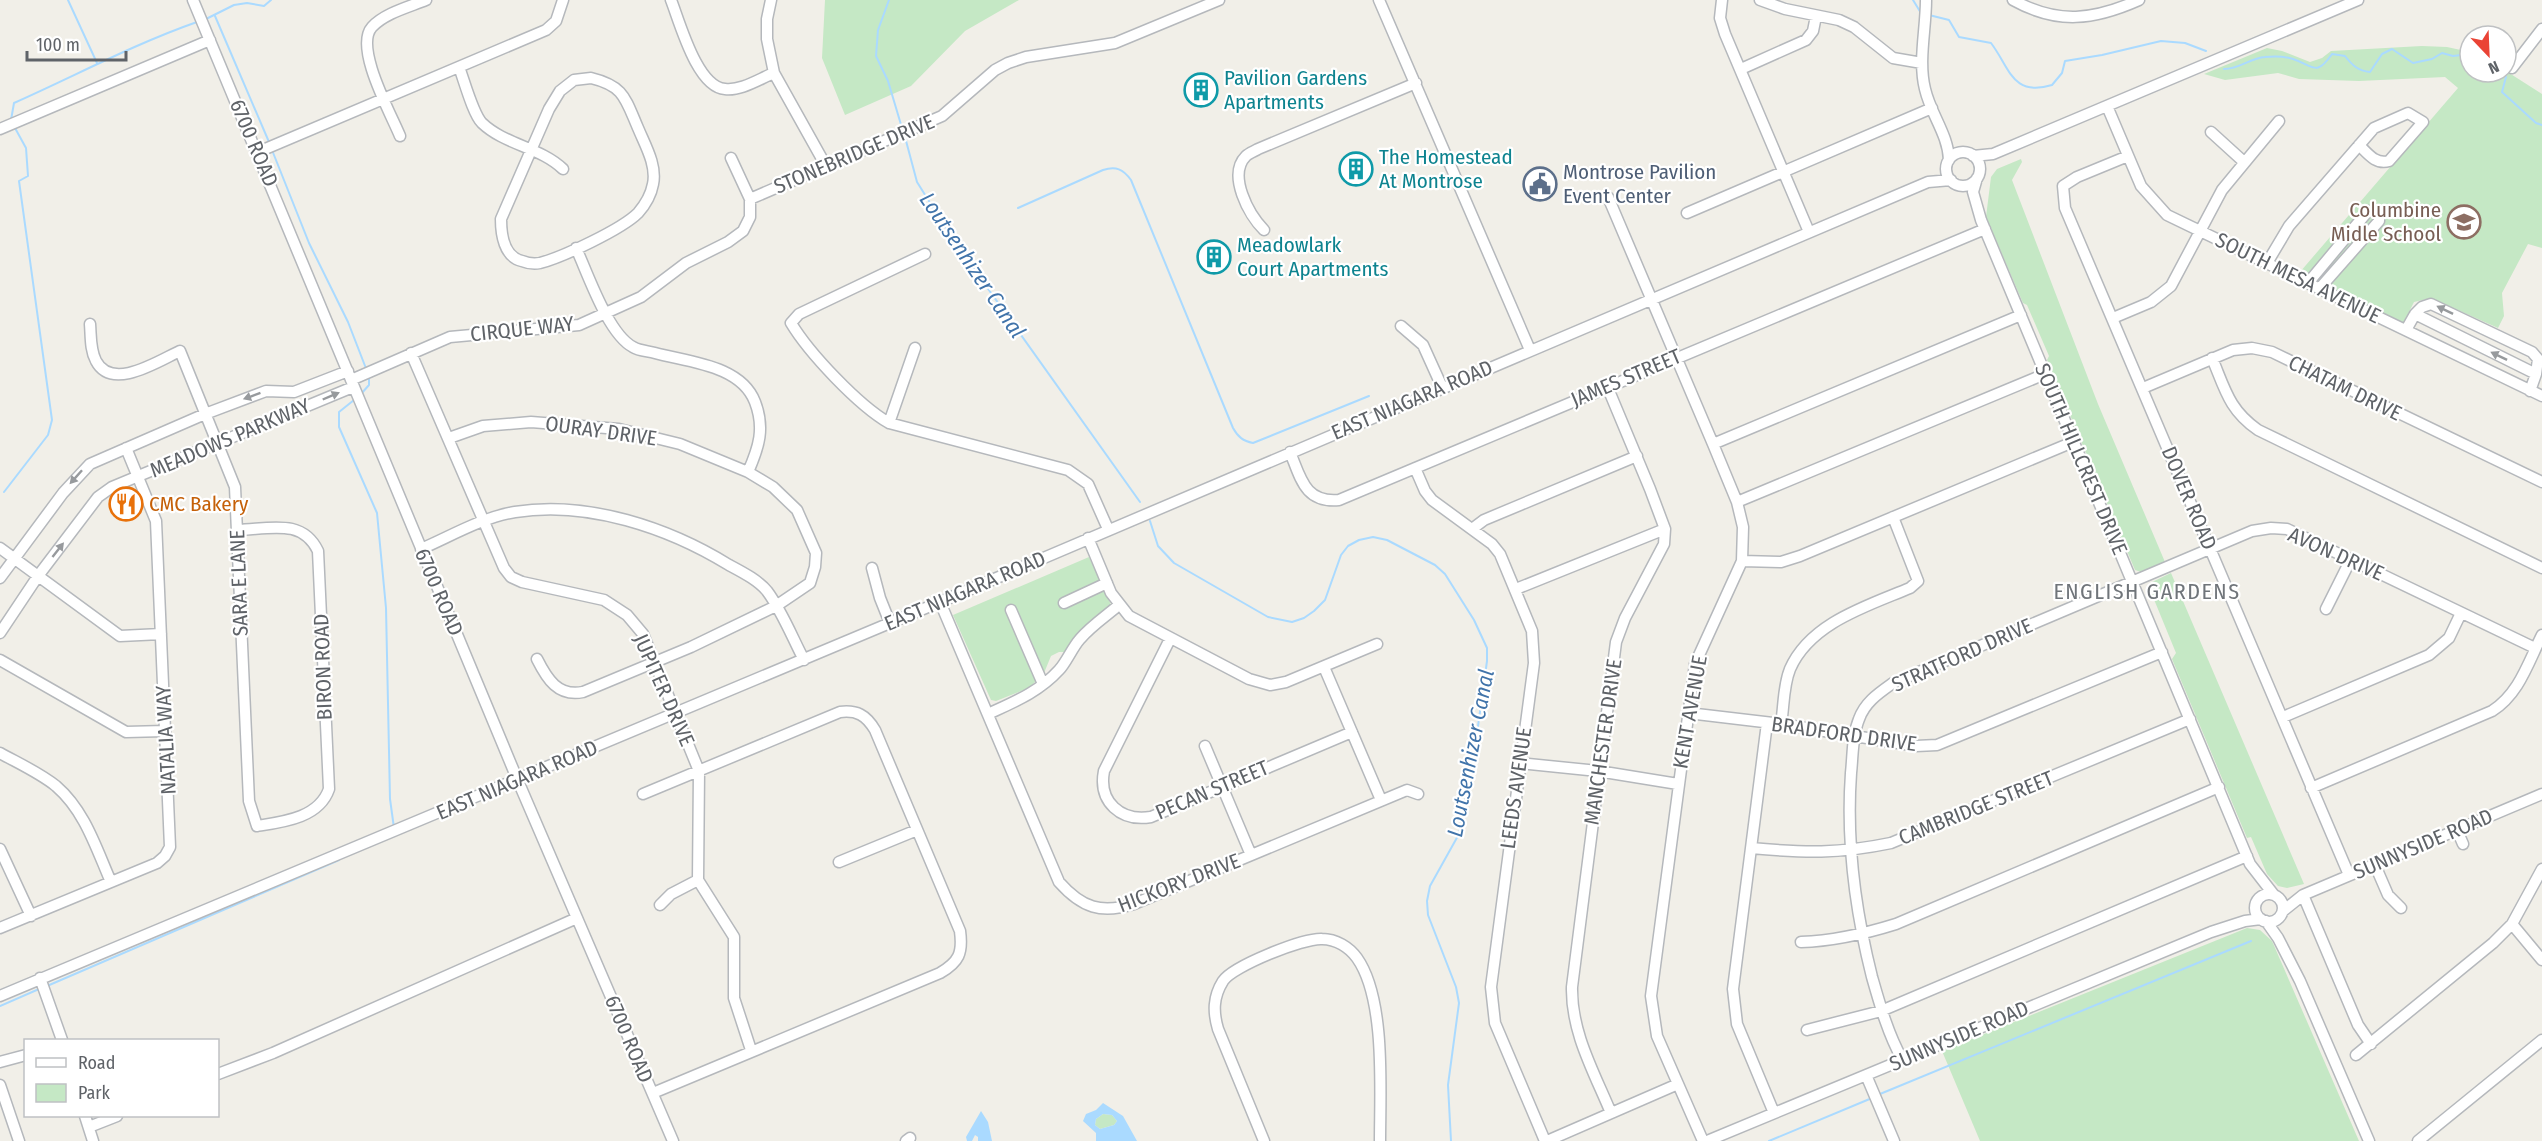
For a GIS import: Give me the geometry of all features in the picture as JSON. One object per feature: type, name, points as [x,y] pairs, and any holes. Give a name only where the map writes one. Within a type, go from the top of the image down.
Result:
[{"type":"street","name":"6700 ROAD","points":[[193,0],[518,781],[673,1141]]},
{"type":"street","points":[[400,136],[367,55],[366,40],[371,28],[383,18],[426,0]]},
{"type":"street","points":[[258,152],[546,30],[556,21],[563,0]]},
{"type":"street","points":[[671,0],[699,68],[705,80],[713,86],[724,89],[738,88],[774,73]]},
{"type":"street","points":[[771,0],[767,19],[767,39],[774,73],[826,166]]},
{"type":"street","name":"STONEBRIDGE DRIVE","points":[[750,198],[942,116],[995,70],[1008,63],[1026,57],[1115,43],[1219,0]]},
{"type":"street","points":[[1379,0],[1530,350]]},
{"type":"street","points":[[1722,0],[1720,18],[1809,232]]},
{"type":"street","points":[[1760,0],[1839,20],[1854,27],[1893,58],[1922,63]]},
{"type":"street","points":[[2013,0],[2041,14],[2068,17],[2099,15],[2139,0]]},
{"type":"street","points":[[1948,162],[1956,153],[1986,156],[2008,148],[2358,0]]},
{"type":"street","points":[[1926,10],[1922,63],[1925,89],[1948,146],[1947,171],[1953,182],[1967,185],[1992,159],[2008,148]]},
{"type":"street","points":[[1741,69],[1806,40],[1813,31],[1816,16]]},
{"type":"street","points":[[2518,60],[2542,29]]},
{"type":"street","points":[[0,129],[210,40]]},
{"type":"street","points":[[459,67],[481,122],[497,133],[551,157],[563,169]]},
{"type":"street","points":[[591,78],[612,83],[627,101],[654,167],[649,198],[639,212],[625,224],[576,248],[538,263],[519,261],[507,249],[501,235],[501,219],[533,149],[549,109],[560,91],[574,80],[591,78]]},
{"type":"street","points":[[1264,230],[1252,218],[1238,181],[1239,167],[1246,156],[1258,148],[1416,83]]},
{"type":"street","name":"SOUTH MESA AVENUE","points":[[2107,106],[2140,186],[2167,215],[2542,396]]},
{"type":"street","points":[[1687,213],[1932,108]]},
{"type":"street","points":[[2267,263],[2289,226],[2359,145],[2374,128],[2408,113],[2423,122],[2389,161],[2383,163],[2375,160],[2359,145]]},
{"type":"street","points":[[2113,318],[2151,302],[2171,286],[2222,190],[2279,121]]},
{"type":"street","points":[[2211,132],[2244,162]]},
{"type":"street","points":[[1944,133],[1979,165],[1978,176]]},
{"type":"street","name":"DOVER ROAD","points":[[2128,156],[2077,177],[2063,186],[2065,208],[2349,875]]},
{"type":"street","points":[[731,158],[750,198]]},
{"type":"street","name":"EAST NIAGARA ROAD","points":[[0,996],[518,781],[1928,182],[1948,162]]},
{"type":"street","name":"SOUTH HILLCREST DRIVE","points":[[1978,176],[1973,192],[1983,224]]},
{"type":"street","name":"EAST NIAGARA ROAD","points":[[1928,182],[1953,182]]},
{"type":"street","name":"SOUTH HILLCREST DRIVE","points":[[1953,182],[1971,200],[1983,224],[2248,860]]},
{"type":"street","name":"KENT AVENUE","points":[[1608,197],[1737,502],[1743,527],[1742,561],[1695,664],[1651,996],[1658,1036],[1705,1141]]},
{"type":"street","name":"CIRQUE WAY","points":[[350,379],[450,337],[579,326],[606,314],[642,297],[686,263],[728,242],[743,231],[750,217],[750,198]]},
{"type":"street","points":[[2308,283],[2368,211],[2379,212],[2379,221],[2320,288]]},
{"type":"street","name":"JAMES STREET","points":[[1290,452],[1304,485],[1313,496],[1324,501],[1339,500],[1983,224]]},
{"type":"street","points":[[576,248],[606,314],[619,334],[633,347],[732,375],[753,397],[760,415],[762,434],[748,472]]},
{"type":"street","points":[[925,254],[799,314],[791,323],[800,338],[873,414],[889,423],[1068,470],[1088,484],[1108,529]]},
{"type":"street","points":[[2406,330],[2415,314],[2422,307],[2431,304],[2532,352],[2538,359],[2530,391]]},
{"type":"street","points":[[2415,314],[2536,374]]},
{"type":"street","points":[[1713,444],[2020,315]]},
{"type":"street","name":"SARA E LANE","points":[[90,324],[93,353],[97,364],[107,371],[131,374],[180,351],[235,487],[249,801],[256,826]]},
{"type":"street","points":[[1401,326],[1423,345],[1442,387]]},
{"type":"street","points":[[889,423],[915,348]]},
{"type":"street","name":"CHATAM DRIVE","points":[[2143,388],[2233,350],[2253,348],[2272,352],[2542,482]]},
{"type":"street","name":"JUPITER DRIVE","points":[[411,353],[483,522],[511,577],[522,582],[604,600],[627,615],[643,634],[699,771],[698,880]]},
{"type":"street","points":[[2212,358],[2230,402],[2242,418],[2259,430],[2542,568]]},
{"type":"street","points":[[1737,502],[2045,374]]},
{"type":"street","name":"MEADOWS PARKWAY","points":[[0,578],[81,471],[100,459],[205,414],[266,391],[294,392],[350,379]]},
{"type":"street","name":"MEADOWS PARKWAY","points":[[0,633],[38,576],[98,497],[112,487],[301,409],[350,379]]},
{"type":"street","points":[[1516,589],[1665,529],[1607,386]]},
{"type":"street","points":[[294,392],[301,409]]},
{"type":"street","name":"OURAY DRIVE","points":[[449,438],[483,426],[531,422],[619,429],[680,444],[748,472],[773,487],[797,510],[816,553],[810,583],[776,606],[656,663],[573,694],[560,690],[547,678],[537,659]]},
{"type":"street","points":[[1742,561],[1781,562],[2073,442]]},
{"type":"street","name":"NATALIA WAY","points":[[0,928],[157,863],[171,847],[156,521],[126,448]]},
{"type":"street","points":[[1472,529],[1484,520],[1636,456]]},
{"type":"street","name":"LEEDS AVENUE","points":[[1415,468],[1425,491],[1432,500],[1492,544],[1500,554],[1532,631],[1534,648],[1491,987],[1492,1006],[1503,1042],[1546,1141]]},
{"type":"street","points":[[421,549],[483,522],[514,512],[549,510],[601,514],[653,528],[701,548],[751,578],[766,590],[804,660]]},
{"type":"street","points":[[1781,724],[1790,669],[1802,651],[1835,621],[1910,588],[1918,581],[1893,517]]},
{"type":"street","name":"BIRON ROAD","points":[[237,530],[297,528],[311,538],[318,551],[329,789],[324,800],[309,813],[284,821],[256,826]]},
{"type":"street","name":"AVON DRIVE","points":[[2132,582],[2253,531],[2271,528],[2287,529],[2535,648]]},
{"type":"street","name":"MANCHESTER DRIVE","points":[[1611,1113],[1575,1026],[1571,1008],[1572,987],[1616,642],[1625,618],[1664,544],[1665,529]]},
{"type":"street","points":[[1088,538],[1107,584],[1119,605],[1129,616],[1249,679],[1270,685],[1286,682],[1377,644]]},
{"type":"street","points":[[0,548],[120,636],[161,634]]},
{"type":"street","points":[[2326,609],[2351,559]]},
{"type":"street","points":[[872,568],[890,623]]},
{"type":"street","name":"STRATFORD DRIVE","points":[[1902,1059],[1881,1011],[1861,935],[1850,851],[1849,812],[1854,737],[1864,709],[1874,696],[1893,683],[2132,582]]},
{"type":"street","points":[[1064,603],[1107,584]]},
{"type":"street","name":"HICKORY DRIVE","points":[[940,602],[1059,882],[1070,895],[1082,903],[1104,910],[1134,904],[1381,800],[1407,790],[1418,794]]},
{"type":"street","points":[[988,714],[1029,695],[1043,684],[1061,669],[1068,655],[1082,637],[1119,605]]},
{"type":"street","points":[[1011,610],[1043,684]]},
{"type":"street","points":[[2283,717],[2429,655],[2449,638],[2461,613]]},
{"type":"street","points":[[2311,788],[2492,711],[2505,703],[2513,694],[2542,635]]},
{"type":"street","name":"PECAN STREET","points":[[1170,639],[1104,771],[1103,790],[1115,809],[1129,817],[1139,819],[1151,817],[1352,732]]},
{"type":"street","name":"BRADFORD DRIVE","points":[[1688,712],[1781,724],[1916,746],[1937,745],[2162,652]]},
{"type":"street","points":[[0,660],[126,732],[165,731]]},
{"type":"street","points":[[1324,667],[1381,800]]},
{"type":"street","points":[[643,794],[840,712],[861,713],[875,730],[960,931],[962,947],[952,966],[940,973],[751,1050],[653,1094]]},
{"type":"street","name":"CAMBRIDGE STREET","points":[[1751,848],[1805,853],[1850,851],[1891,843],[1915,835],[2190,719]]},
{"type":"street","points":[[1767,723],[1733,989],[1737,1024],[1774,1113]]},
{"type":"street","points":[[1204,746],[1251,855]]},
{"type":"street","points":[[0,753],[55,785],[73,804],[86,824],[111,882]]},
{"type":"street","points":[[1519,763],[1598,771],[1678,784]]},
{"type":"street","points":[[1801,942],[1861,935],[1896,924],[2219,787]]},
{"type":"street","name":"SUNNYSIDE ROAD","points":[[2281,913],[2303,895],[2542,794]]},
{"type":"street","points":[[839,862],[917,830]]},
{"type":"street","points":[[2457,830],[2463,844]]},
{"type":"street","points":[[0,849],[31,916]]},
{"type":"street","points":[[2248,860],[2274,895],[2282,902],[2281,913],[2300,981]]},
{"type":"street","points":[[2248,860],[2257,901],[2256,913],[2278,938],[2300,981],[2368,1141]]},
{"type":"street","points":[[1807,1030],[1881,1011],[2248,860]]},
{"type":"street","points":[[2375,865],[2388,895],[2401,908]]},
{"type":"street","points":[[2356,1055],[2493,943],[2512,924],[2542,869]]},
{"type":"street","points":[[660,905],[670,894],[698,880],[734,937],[734,998],[751,1050]]},
{"type":"street","points":[[2257,901],[2267,894],[2274,895]]},
{"type":"street","name":"SUNNYSIDE ROAD","points":[[2274,895],[2303,895]]},
{"type":"street","points":[[2303,895],[2358,1025],[2371,1044]]},
{"type":"street","name":"SUNNYSIDE ROAD","points":[[2211,932],[2243,915],[2257,901]]},
{"type":"street","points":[[2263,920],[2273,921],[2281,913]]},
{"type":"street","points":[[219,1074],[273,1053],[577,918]]},
{"type":"street","name":"SUNNYSIDE ROAD","points":[[1705,1141],[2211,932],[2245,921],[2263,920]]},
{"type":"street","points":[[2512,924],[2542,960]]},
{"type":"street","points":[[1264,1141],[1218,1029],[1214,1016],[1214,1003],[1224,980],[1237,969],[1302,942],[1324,939],[1338,942],[1356,956],[1376,1005],[1380,1141]]},
{"type":"street","points":[[40,978],[61,1039]]},
{"type":"street","points":[[2418,1141],[2542,1040]]},
{"type":"street","points":[[0,1062],[24,1056]]},
{"type":"street","points":[[1866,1075],[1894,1141]]},
{"type":"street","points":[[0,1084],[19,1141]]},
{"type":"street","points":[[1546,1141],[1678,1084]]},
{"type":"street","points":[[85,1117],[93,1141]]},
{"type":"street","points":[[88,1127],[114,1117]]},
{"type":"green space","points":[[825,0],[1019,0],[965,31],[911,86],[845,115],[822,58]]},
{"type":"green space","points":[[2422,46],[2447,47],[2458,49],[2458,84],[2518,84],[2518,79],[2542,94],[2542,248],[2528,244],[2502,293],[2504,316],[2498,328],[2431,298],[2414,302],[2403,324],[2300,272],[2458,88],[2445,77],[2359,81],[2299,79],[2278,73],[2225,80],[2204,74],[2267,48],[2310,62],[2322,58],[2331,51]]},
{"type":"green space","points":[[2021,159],[2022,162],[2012,180],[2098,404],[2165,562],[2141,572],[2135,570],[2047,360],[2049,356],[2027,305],[2023,303],[1986,217],[1991,177],[1997,169]]},
{"type":"green space","points":[[1089,557],[1112,607],[1067,652],[1059,652],[1051,656],[1044,673],[1029,688],[996,701],[991,700],[953,615]]},
{"type":"green space","points":[[2171,573],[2304,884],[2287,888],[2278,886],[2267,874],[2251,837],[2247,838],[2172,659],[2176,653],[2153,597],[2150,583]]},
{"type":"green space","points":[[2247,928],[2260,930],[2272,941],[2359,1141],[1980,1141],[1942,1051]]},
{"type":"green space","points":[[1103,1114],[1112,1115],[1117,1121],[1114,1125],[1100,1129],[1095,1125],[1096,1119]]},
{"type":"water","points":[[1103,1103],[1123,1116],[1137,1141],[1096,1141],[1096,1133],[1083,1121],[1086,1114],[1096,1110]],"holes":[[[1103,1114],[1112,1115],[1117,1121],[1114,1125],[1100,1129],[1095,1125],[1096,1119]]]},
{"type":"water","points":[[981,1111],[988,1122],[992,1141],[978,1141],[975,1135],[972,1141],[967,1141],[966,1137]]},
{"type":"waterway","points":[[68,0],[97,63]]},
{"type":"waterway","points":[[206,19],[234,5],[247,3],[264,6],[271,0]]},
{"type":"waterway","name":"Loutsenhizer Canal","points":[[889,0],[878,30],[876,56],[888,81],[902,128]]},
{"type":"waterway","points":[[1913,0],[1921,13]]},
{"type":"waterway","points":[[1929,15],[1949,20],[1959,37],[1991,43],[2014,78],[2020,84],[2028,87],[2039,88],[2052,85],[2062,73],[2065,61],[2161,41],[2185,43],[2206,51]]},
{"type":"waterway","points":[[215,16],[269,142]]},
{"type":"waterway","points":[[11,120],[14,103],[127,50],[197,22]]},
{"type":"waterway","points":[[2224,69],[2260,58],[2276,56],[2290,58],[2318,68],[2332,54],[2345,56],[2356,67],[2370,72],[2382,54],[2392,49],[2413,63],[2432,59],[2442,53],[2458,55]]},
{"type":"waterway","points":[[2504,84],[2502,92],[2536,123],[2542,125]]},
{"type":"waterway","points":[[4,492],[48,435],[52,420],[19,181],[28,176],[26,148],[15,128]]},
{"type":"waterway","name":"Loutsenhizer Canal","points":[[905,137],[917,182],[954,241],[1140,502]]},
{"type":"waterway","points":[[272,150],[309,243],[348,322],[367,371]]},
{"type":"waterway","points":[[1018,208],[1103,170],[1112,168],[1128,176],[1233,428],[1244,440],[1253,443],[1369,396]]},
{"type":"waterway","points":[[361,394],[369,385],[369,376]]},
{"type":"waterway","points":[[354,400],[339,412],[339,427],[377,513],[386,608],[390,799],[394,828]]},
{"type":"waterway","name":"Loutsenhizer Canal","points":[[1150,521],[1158,546],[1174,563],[1268,617],[1292,622],[1314,611],[1325,600],[1341,555],[1348,546],[1359,540],[1373,537],[1387,540],[1435,565],[1445,574],[1474,620],[1487,648],[1475,748],[1459,834],[1430,886],[1427,901],[1428,915],[1456,987],[1459,1003],[1448,1085],[1451,1141]]},
{"type":"waterway","points":[[47,986],[339,860]]},
{"type":"waterway","points":[[1880,1094],[2251,941]]},
{"type":"waterway","points":[[0,1006],[39,989]]},
{"type":"waterway","points":[[1769,1141],[1872,1098]]},
{"type":"place","name":"Pavilion Gardens Apartments","points":[[1201,90]]},
{"type":"place","name":"The Homestead At Montrose","points":[[1356,169]]},
{"type":"place","name":"Montrose Pavilion Event Center","points":[[1540,184]]},
{"type":"place","name":"Columbine Midle School","points":[[2464,222]]},
{"type":"place","name":"Meadowlark Court Apartments","points":[[1214,257]]},
{"type":"place","name":"CMC Bakery","points":[[126,504]]},
{"type":"district","name":"ENGLISH GARDENS","points":[[2147,591]]}]
